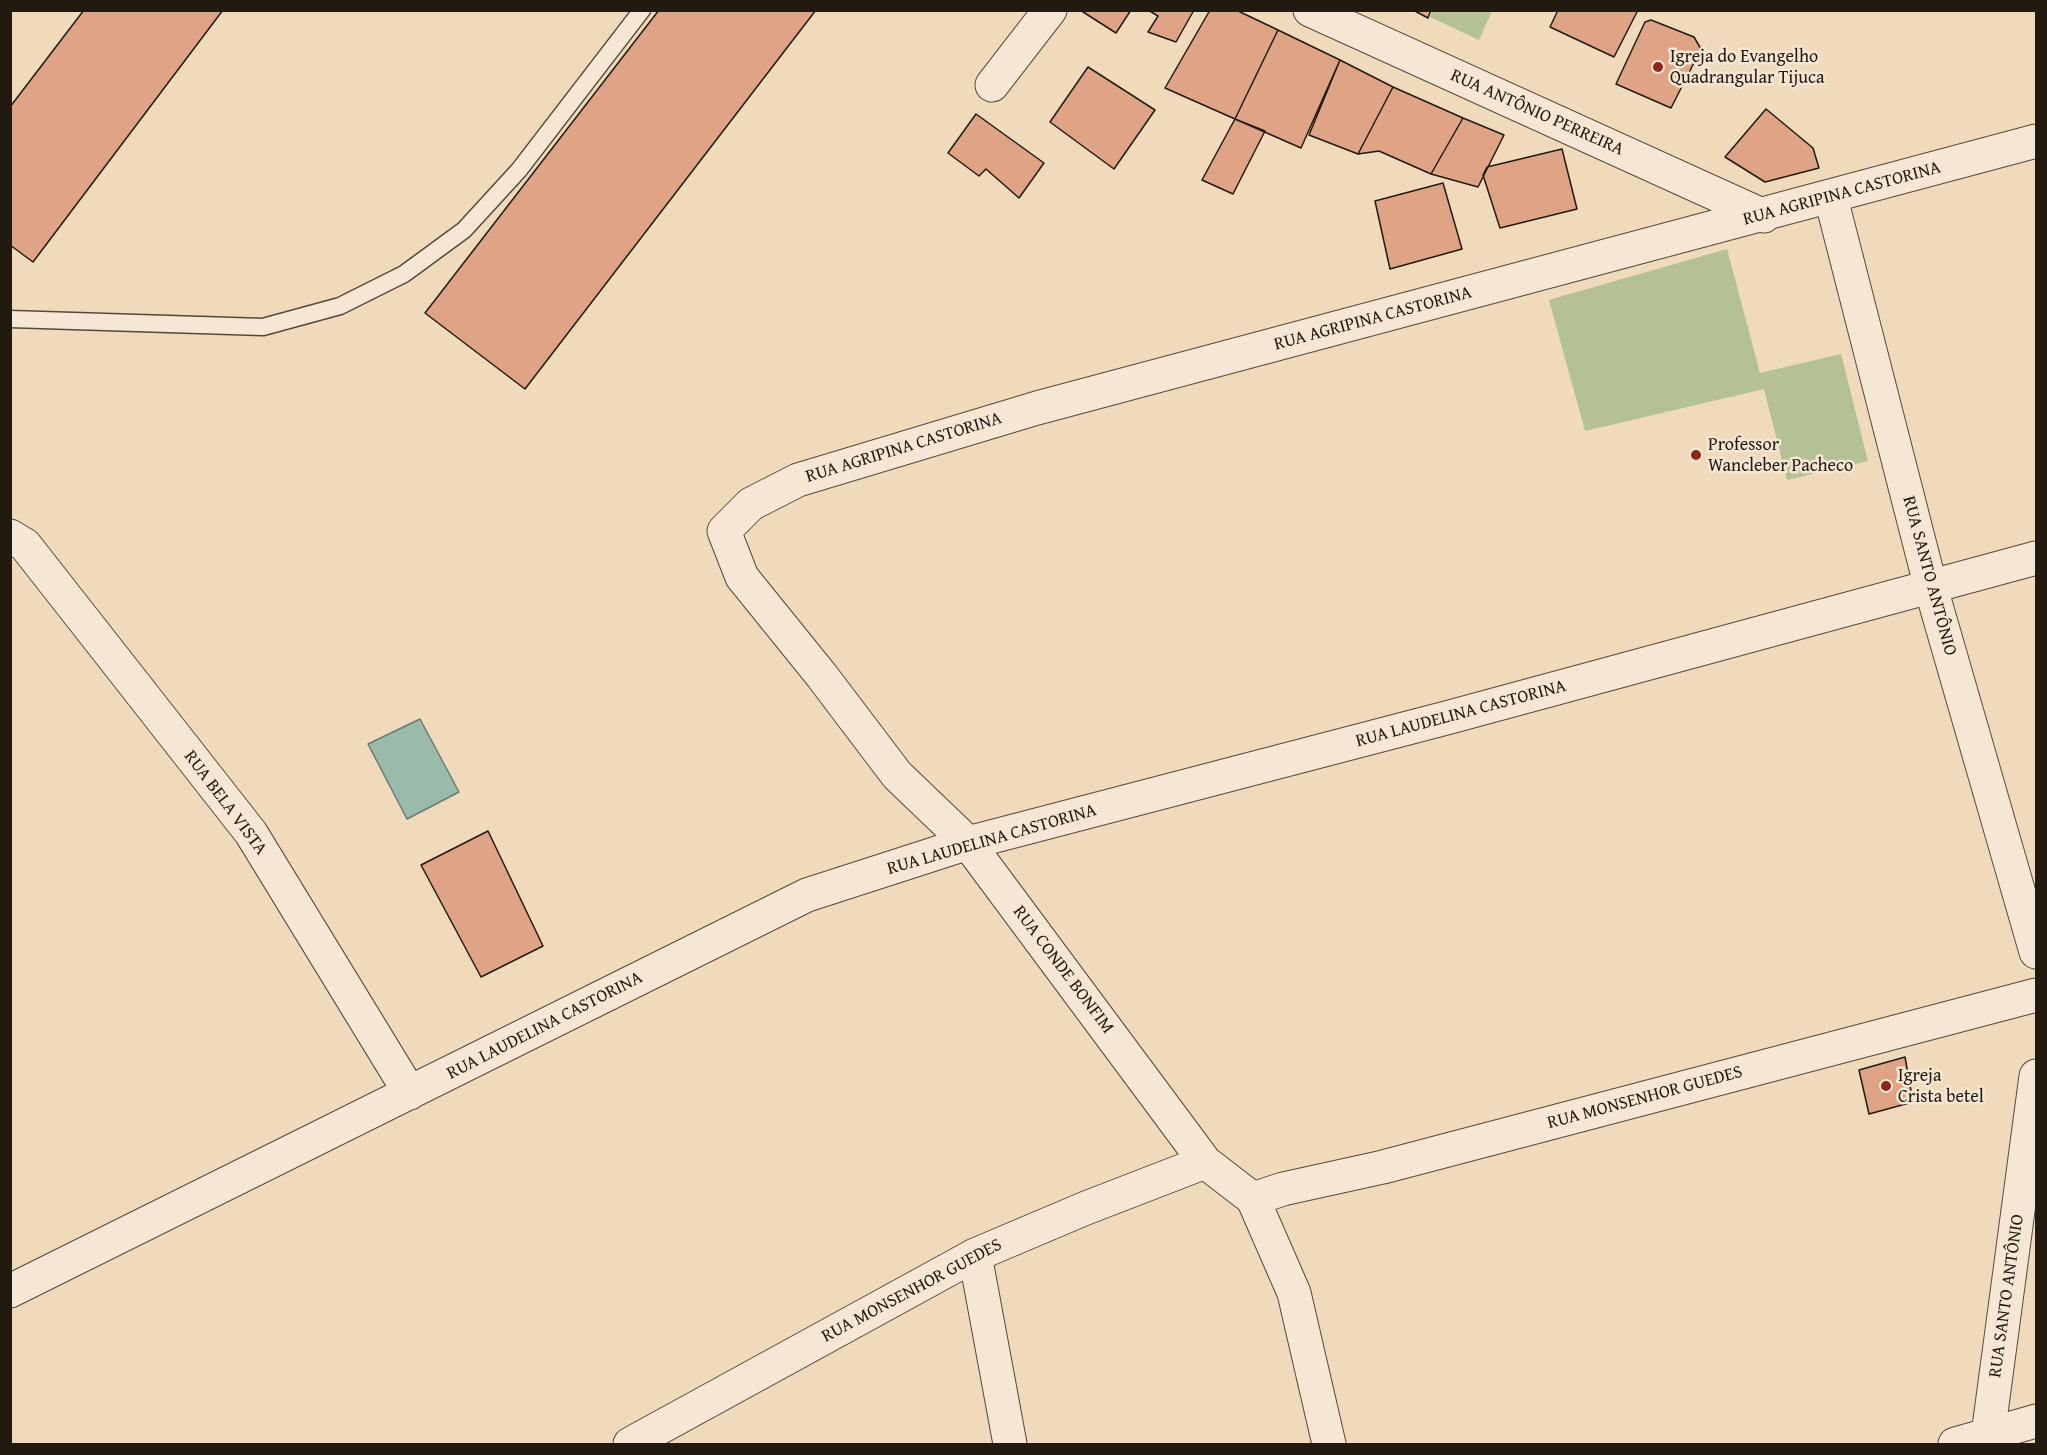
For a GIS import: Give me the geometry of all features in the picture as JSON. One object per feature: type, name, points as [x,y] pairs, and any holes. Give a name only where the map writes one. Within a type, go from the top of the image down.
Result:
[{"type":"street","points":[[992,85],[1050,10]]},
{"type":"street","name":"RUA ANTÔNIO PERREIRA","points":[[1310,10],[1764,216]]},
{"type":"street","name":"RUA AGRIPINA CASTORINA","points":[[724,531],[751,504],[798,480],[1037,408],[1764,216],[2037,141]]},
{"type":"street","name":"RUA SANTO ANTÔNIO","points":[[1831,198],[1931,588],[2037,952]]},
{"type":"street","name":"RUA CONDE BONFIM","points":[[724,531],[742,577],[822,676],[897,775],[968,843],[1205,1162],[1254,1199],[1294,1293],[1329,1444]]},
{"type":"street","name":"RUA BELA VISTA","points":[[15,546],[251,833],[410,1093]]},
{"type":"street","name":"RUA LAUDELINA CASTORINA","points":[[10,1291],[807,895],[968,843],[2037,558]]},
{"type":"street","name":"RUA MONSENHOR GUEDES","points":[[1254,1199],[1283,1189],[1383,1167],[2037,995]]},
{"type":"street","name":"RUA SANTO ANTÔNIO","points":[[1985,1440],[2037,1076]]},
{"type":"street","name":"RUA MONSENHOR GUEDES","points":[[630,1444],[975,1255],[1086,1208],[1205,1162]]},
{"type":"street","points":[[975,1255],[1010,1444]]},
{"type":"street","points":[[1954,1444],[1985,1440],[2037,1421]]},
{"type":"lane","points":[[10,319],[263,327],[340,306],[404,274],[464,230],[519,170],[642,10]]},
{"type":"green space","points":[[1433,10],[1492,11],[1479,40],[1430,17]]},
{"type":"green space","points":[[1727,249],[1760,373],[1841,354],[1868,461],[1787,480],[1764,389],[1585,431],[1549,300]]},
{"type":"shaded area","points":[[420,719],[459,792],[407,819],[368,744]]},
{"type":"building","points":[[84,10],[223,10],[33,262],[10,245],[10,107]]},
{"type":"building","points":[[659,10],[816,10],[525,389],[425,313]]},
{"type":"building","points":[[1080,10],[1131,10],[1116,33]]},
{"type":"building","points":[[1148,10],[1194,10],[1176,42],[1148,32],[1158,16]]},
{"type":"building","points":[[1210,10],[1236,10],[1278,30],[1235,119],[1165,88]]},
{"type":"building","points":[[1413,10],[1431,10],[1428,18]]},
{"type":"building","points":[[1558,10],[1638,10],[1614,57],[1550,27]]},
{"type":"building","name":"Igreja do Evangelho Quadrangular Tijuca","points":[[1651,20],[1694,37],[1701,49],[1671,108],[1616,84],[1645,22]]},
{"type":"building","points":[[1278,30],[1340,60],[1301,148],[1235,119]]},
{"type":"building","points":[[1340,60],[1393,87],[1358,154],[1309,135]]},
{"type":"building","points":[[1088,67],[1155,110],[1114,169],[1050,122]]},
{"type":"building","points":[[1393,87],[1463,118],[1431,174],[1379,151],[1358,154]]},
{"type":"building","points":[[1766,109],[1813,148],[1819,168],[1765,182],[1725,157]]},
{"type":"building","points":[[976,114],[1044,163],[1019,198],[986,169],[979,176],[948,153]]},
{"type":"building","points":[[1463,118],[1504,135],[1478,187],[1431,174]]},
{"type":"building","points":[[1235,119],[1265,131],[1233,194],[1202,180]]},
{"type":"building","points":[[1562,149],[1577,209],[1500,228],[1483,175],[1487,167]]},
{"type":"building","points":[[1443,183],[1462,249],[1390,269],[1375,201]]},
{"type":"building","points":[[488,831],[543,946],[481,977],[421,865]]},
{"type":"building","name":"Igreja Crista betel","points":[[1905,1057],[1913,1102],[1869,1114],[1859,1070]]},
{"type":"place","name":"Igreja do Evangelho Quadrangular Tijuca","points":[[1658,67]]},
{"type":"place","name":"Professor Wancleber Pacheco","points":[[1696,455]]},
{"type":"place","name":"Igreja Crista betel","points":[[1886,1086]]}]
